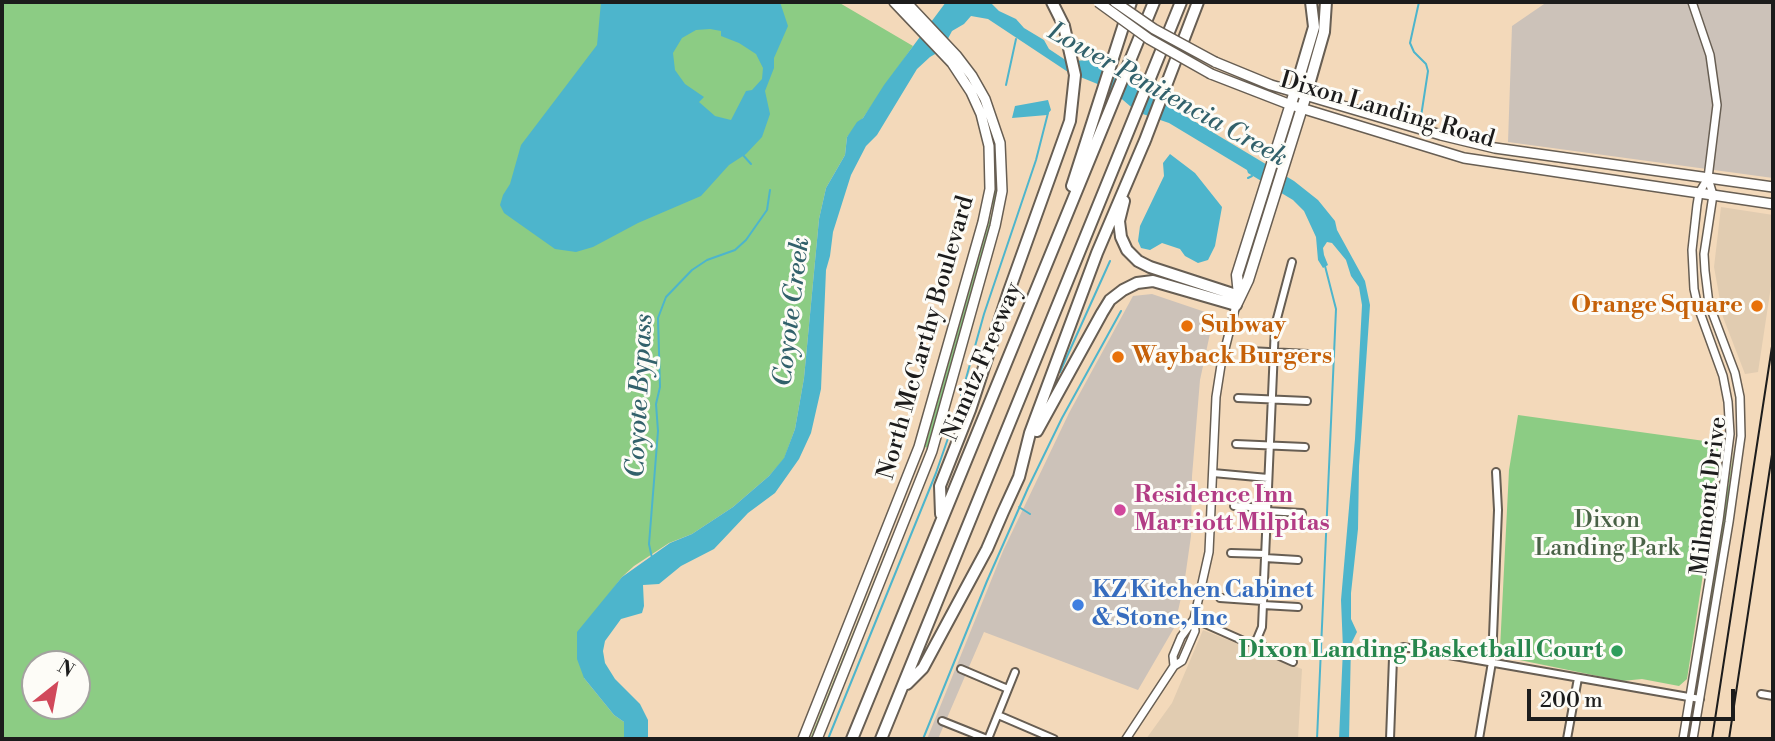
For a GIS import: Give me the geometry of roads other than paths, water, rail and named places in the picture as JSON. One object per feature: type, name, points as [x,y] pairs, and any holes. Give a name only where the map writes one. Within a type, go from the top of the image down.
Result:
[{"type":"highway","points":[[942,517],[940,486],[970,410],[1070,121],[1075,75],[1064,26],[1052,2]]},
{"type":"highway","points":[[1102,113],[1114,55],[1131,2]]},
{"type":"highway","name":"Nimitz Freeway","points":[[852,739],[1040,282],[1102,113],[1129,63],[1154,2]]},
{"type":"highway","name":"Nimitz Freeway","points":[[881,739],[1181,2]]},
{"type":"highway","points":[[902,690],[923,668],[987,549],[1018,477],[1030,433],[1097,253],[1200,2]]},
{"type":"highway","points":[[1238,301],[1237,275],[1262,199],[1280,158],[1300,93],[1314,27],[1311,2]]},
{"type":"highway","points":[[1300,93],[1326,22],[1326,2]]},
{"type":"highway","points":[[1146,138],[1121,214],[1121,237],[1127,250],[1138,261],[1150,267],[1238,301]]},
{"type":"highway","points":[[1238,301],[1248,280],[1272,206],[1280,158]]},
{"type":"highway","points":[[1028,446],[1102,313],[1110,300],[1123,290],[1137,283],[1153,281],[1238,301]]},
{"type":"main road","name":"North McCarthy Boulevard","points":[[803,739],[919,447],[986,211],[990,174],[989,146],[981,114],[954,59],[894,2]]},
{"type":"main road","name":"North McCarthy Boulevard","points":[[817,739],[927,463],[998,214],[1002,167],[1000,143],[990,110],[979,87],[906,2]]},
{"type":"main road","name":"Dixon Landing Road","points":[[1098,2],[1149,39],[1211,74],[1296,107],[1464,158],[1773,204]]},
{"type":"main road","name":"Dixon Landing Road","points":[[1115,2],[1154,29],[1215,62],[1261,81],[1441,135],[1495,148],[1773,187]]},
{"type":"main road","points":[[946,353],[959,356]]},
{"type":"main road","points":[[858,603],[870,608]]},
{"type":"street","name":"Milmont Drive","points":[[1683,739],[1719,520],[1730,434],[1723,376],[1694,289],[1692,250],[1699,193],[1708,178],[1716,130],[1715,80],[1704,33],[1692,2]]},
{"type":"street","name":"Milmont Drive","points":[[1693,739],[1741,436],[1740,397],[1735,373],[1709,304],[1704,271],[1713,195],[1708,178]]},
{"type":"street","points":[[1194,619],[1246,642],[1257,639],[1262,627],[1275,326],[1292,262]]},
{"type":"street","points":[[1126,739],[1174,666],[1173,656],[1185,629],[1194,619],[1209,552],[1216,397],[1221,365],[1238,301]]},
{"type":"street","points":[[1249,351],[1308,354]]},
{"type":"street","points":[[1237,398],[1307,401]]},
{"type":"street","points":[[1236,444],[1305,447]]},
{"type":"street","points":[[1479,739],[1492,662],[1499,510],[1496,472]]},
{"type":"street","points":[[1213,473],[1268,478]]},
{"type":"street","points":[[1234,506],[1301,513]]},
{"type":"street","points":[[1231,553],[1298,560]]},
{"type":"street","points":[[1220,598],[1298,607]]},
{"type":"street","points":[[1257,639],[1265,650],[1293,662]]},
{"type":"street","points":[[1390,739],[1393,658],[1396,650],[1403,647],[1700,699]]},
{"type":"street","points":[[961,669],[1008,689]]},
{"type":"street","points":[[942,721],[987,739],[1015,672]]},
{"type":"street","points":[[1567,739],[1578,678]]},
{"type":"street","points":[[1760,694],[1773,696]]},
{"type":"street","points":[[998,715],[1054,739]]},
{"type":"water","points":[[601,2],[780,2],[788,26],[774,58],[774,68],[765,91],[770,114],[762,137],[746,154],[729,165],[701,196],[638,223],[593,247],[576,252],[555,249],[504,213],[500,205],[510,184],[521,145],[597,45]],"holes":[[[696,30],[721,31],[721,36],[756,54],[763,68],[762,79],[752,90],[746,91],[731,120],[715,116],[699,102],[704,97],[685,84],[675,70],[673,53],[682,38]]]},
{"type":"water","points":[[946,2],[990,2],[999,11],[1016,19],[1024,28],[1044,40],[1049,49],[1067,61],[1094,60],[1153,92],[1184,115],[1294,181],[1318,200],[1335,221],[1337,230],[1365,281],[1370,305],[1359,466],[1358,529],[1351,593],[1351,619],[1357,632],[1351,644],[1349,739],[1339,739],[1343,649],[1341,600],[1355,439],[1362,305],[1359,287],[1351,276],[1346,260],[1332,243],[1327,242],[1323,248],[1328,265],[1323,268],[1318,260],[1316,237],[1304,211],[1293,200],[1247,170],[1169,123],[1137,112],[1116,94],[1100,85],[1068,72],[988,19],[971,16],[952,31],[942,50],[917,69],[877,135],[866,146],[851,175],[833,232],[826,270],[821,389],[811,433],[799,459],[775,493],[748,513],[714,549],[681,566],[659,584],[643,585],[642,613],[621,619],[605,641],[605,663],[615,679],[640,704],[648,720],[648,739],[624,739],[624,722],[614,715],[584,678],[577,659],[577,632],[622,577],[670,543],[692,534],[733,507],[769,476],[784,458],[795,429],[804,378],[819,219],[826,188],[845,155],[847,137]]},
{"type":"water","points":[[1048,100],[1051,110],[1047,115],[1012,118],[1015,106]]},
{"type":"water","points":[[1170,154],[1195,173],[1222,207],[1215,246],[1208,260],[1198,263],[1185,256],[1180,249],[1162,243],[1150,250],[1141,248],[1138,241],[1140,226],[1164,176],[1163,163]]},
{"type":"waterway","points":[[1419,2],[1410,43],[1414,52],[1426,64],[1428,71],[1420,123]]},
{"type":"waterway","points":[[1006,85],[1016,39]]},
{"type":"waterway","points":[[828,739],[936,473],[955,418],[984,314],[1036,160],[1048,113]]},
{"type":"waterway","name":"Coyote Bypass","points":[[742,154],[751,164]]},
{"type":"waterway","points":[[1248,178],[1252,176]]},
{"type":"waterway","name":"Coyote Bypass","points":[[652,558],[649,544],[658,431],[656,404],[660,387],[658,318],[666,297],[692,270],[707,260],[735,250],[746,240],[767,210],[770,190]]},
{"type":"waterway","points":[[1060,372],[1110,261]]},
{"type":"waterway","name":"Lower Penitencia Creek","points":[[1317,739],[1336,309],[1325,266]]},
{"type":"waterway","points":[[923,739],[1028,488],[1062,418],[1121,311]]},
{"type":"waterway","points":[[1019,507],[1030,514]]},
{"type":"railway","points":[[1712,739],[1773,340]]},
{"type":"railway","points":[[1729,739],[1773,448]]},
{"type":"place","name":"Orange Square","points":[[1757,306]]},
{"type":"place","name":"Subway","points":[[1187,326]]},
{"type":"place","name":"Wayback Burgers","points":[[1118,357]]},
{"type":"place","name":"Residence Inn Marriott Milpitas","points":[[1120,510]]},
{"type":"place","name":"KZ Kitchen Cabinet & Stone, Inc","points":[[1078,605]]},
{"type":"place","name":"Dixon Landing Basketball Court","points":[[1617,651]]},
{"type":"water label","name":"Coyote Creek","points":[[793,312]]},
{"type":"park label","name":"Dixon Landing Park","points":[[1607,535]]}]
